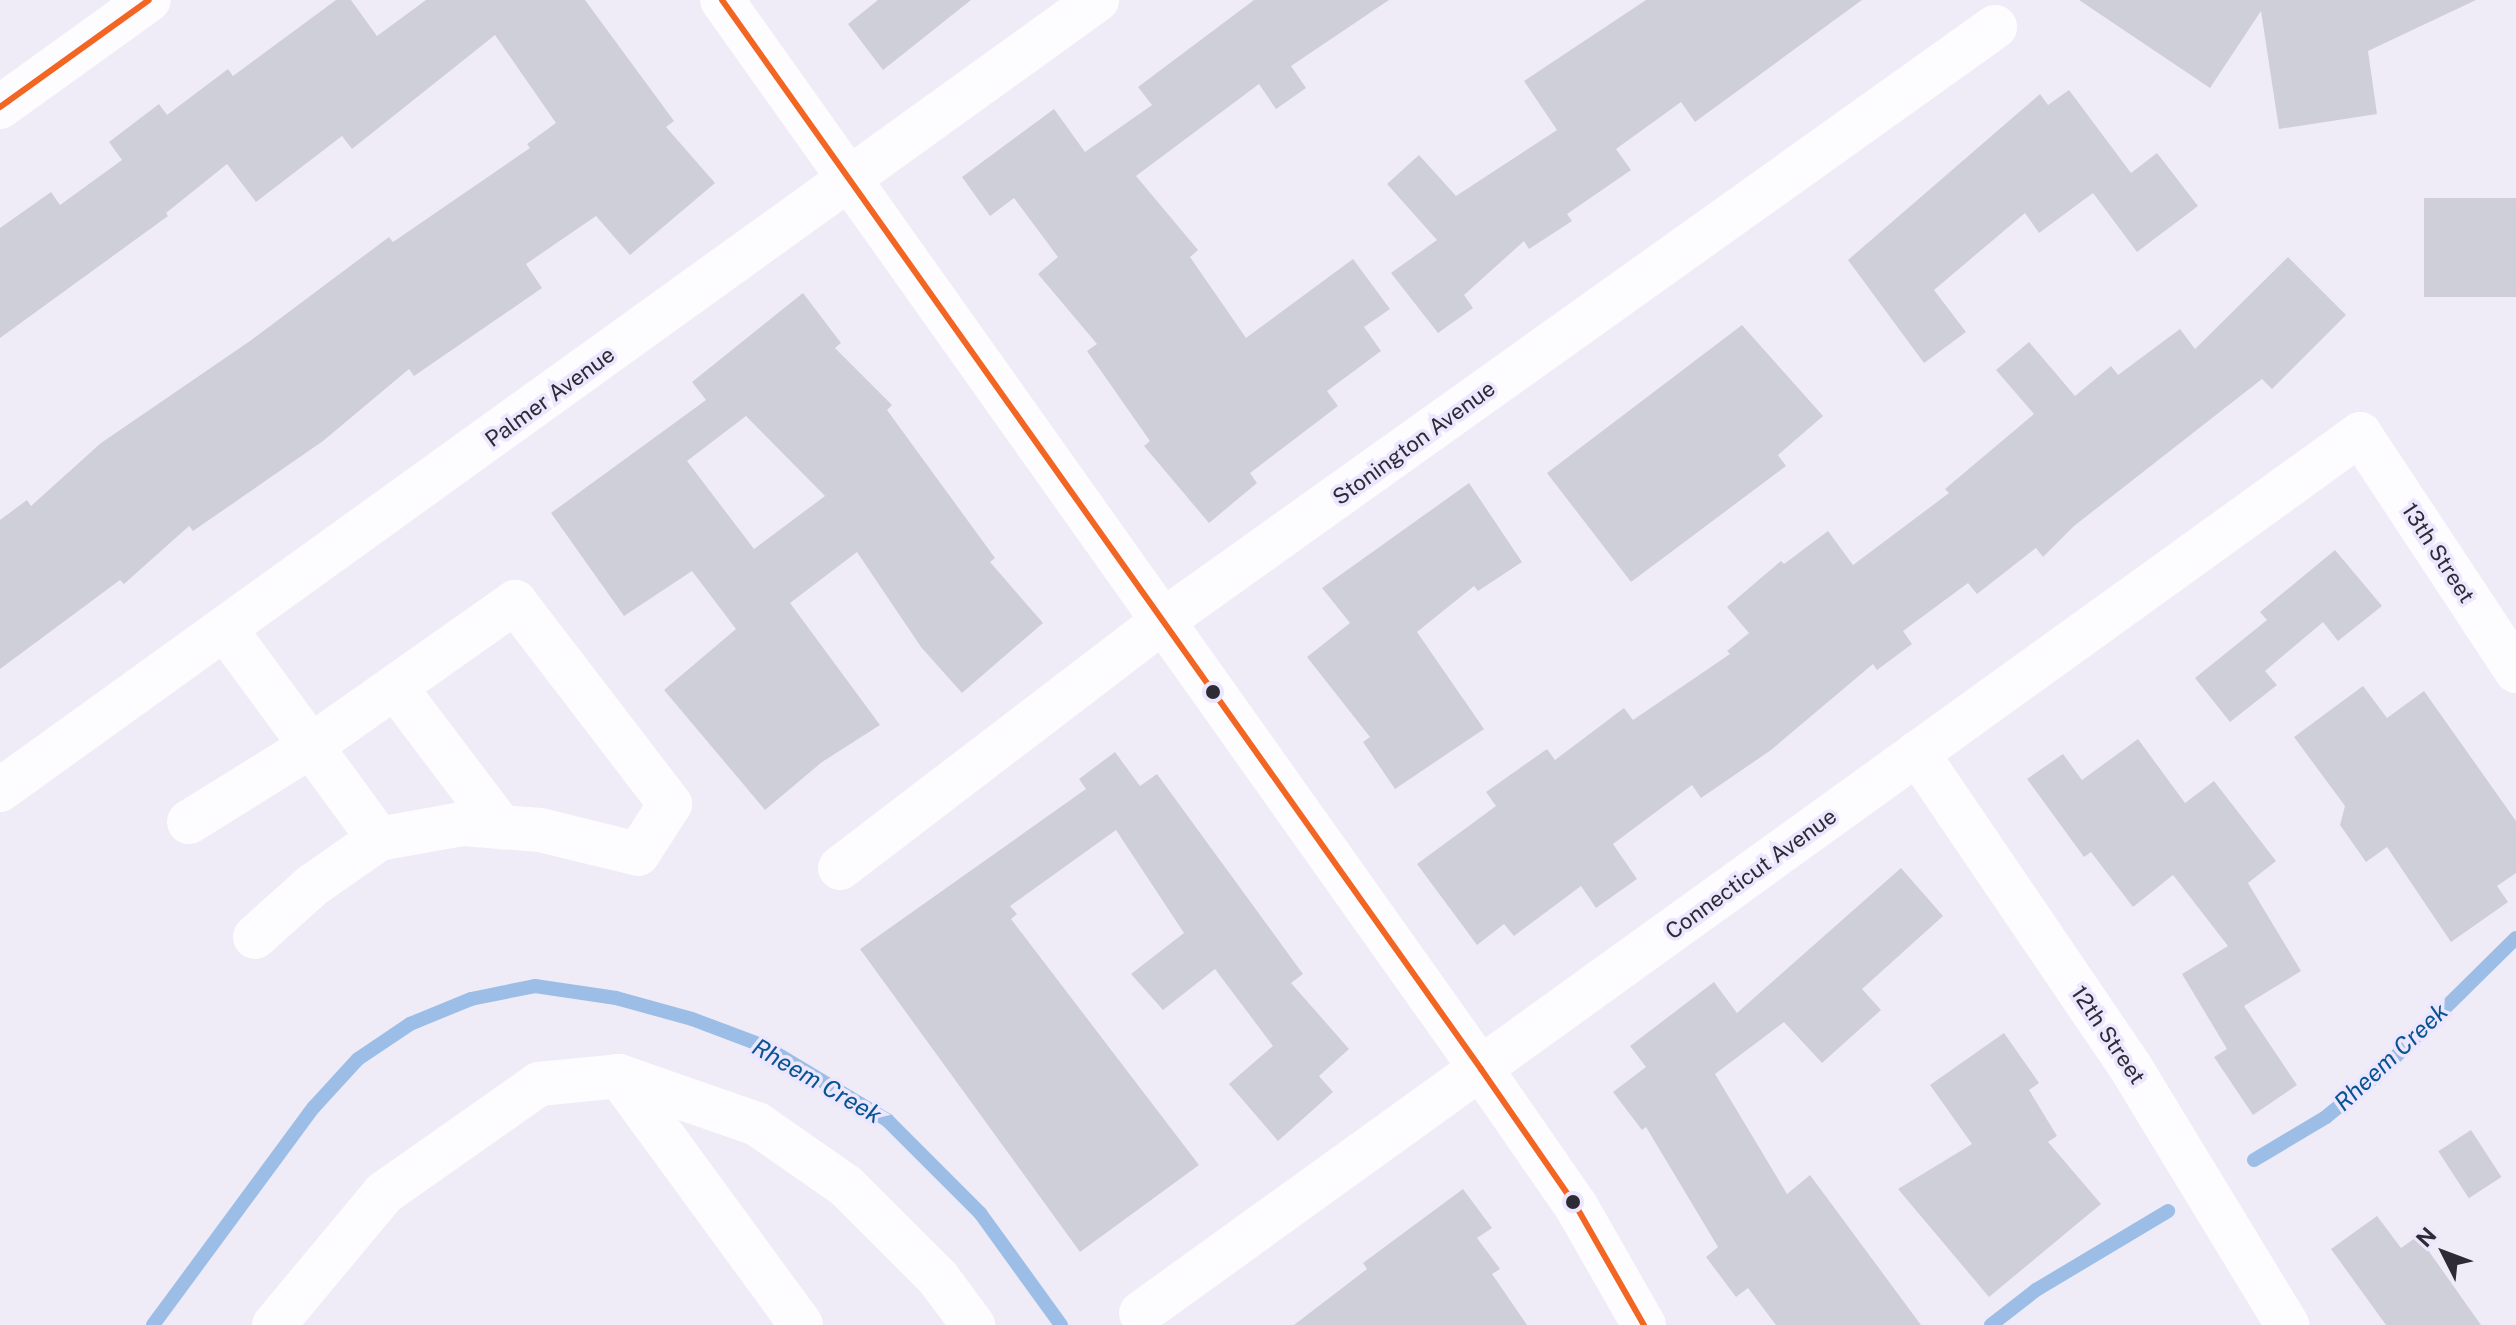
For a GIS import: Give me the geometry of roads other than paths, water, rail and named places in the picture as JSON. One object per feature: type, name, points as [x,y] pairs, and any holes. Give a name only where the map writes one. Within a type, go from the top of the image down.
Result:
[{"type":"street","points":[[0,107],[149,0]]},
{"type":"street","points":[[722,0],[852,178],[1481,1069],[1576,1206],[1644,1325]]},
{"type":"street","name":"Palmer Avenue","points":[[0,790],[1097,0]]},
{"type":"street","name":"Stonington Avenue","points":[[840,868],[1164,620],[1995,27]]},
{"type":"street","name":"13th Street","points":[[2360,434],[2516,671]]},
{"type":"street","name":"Connecticut Avenue","points":[[1141,1313],[2360,434]]},
{"type":"street","points":[[189,822],[311,746],[515,602],[670,804],[638,854],[540,830],[462,824],[379,839],[313,885],[255,937]]},
{"type":"street","points":[[225,629],[379,839]]},
{"type":"street","points":[[395,687],[501,827]]},
{"type":"street","name":"12th Street","points":[[1917,753],[2131,1068],[2287,1325]]},
{"type":"street","points":[[274,1325],[384,1193],[539,1084],[619,1076],[757,1124],[846,1186],[938,1278],[973,1325]]},
{"type":"street","points":[[619,1076],[801,1325]]},
{"type":"waterway","name":"Rheem Creek","points":[[2254,1160],[2326,1117],[2377,1075],[2516,938]]},
{"type":"waterway","name":"Rheem Creek","points":[[153,1325],[314,1107],[358,1059],[410,1024],[471,999],[535,986],[616,998],[692,1019],[764,1046],[887,1120],[980,1213],[1061,1325]]},
{"type":"waterway","name":"Rheem Creek","points":[[1991,1325],[2036,1290],[2168,1211]]}]
